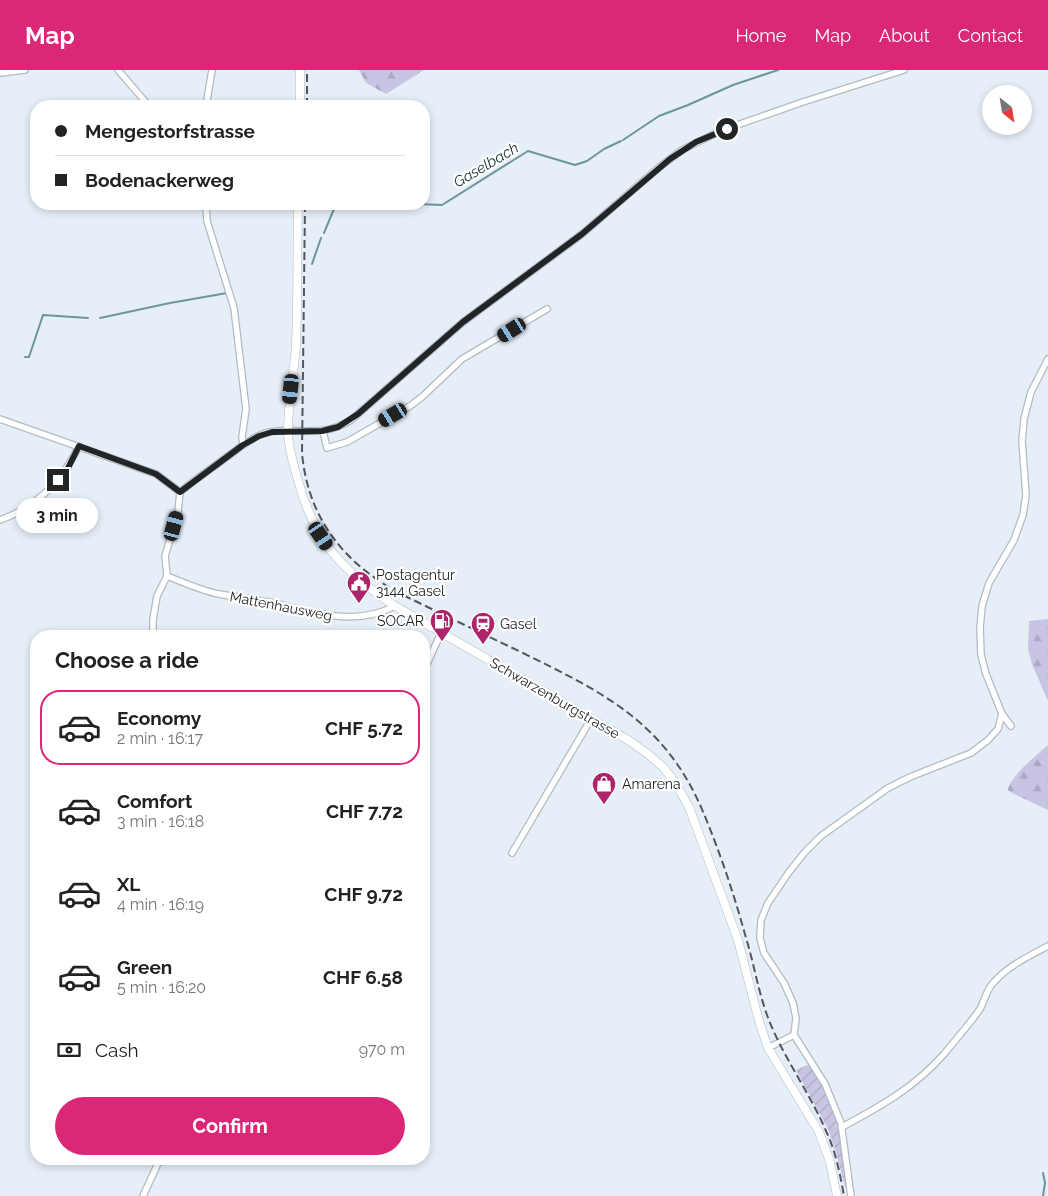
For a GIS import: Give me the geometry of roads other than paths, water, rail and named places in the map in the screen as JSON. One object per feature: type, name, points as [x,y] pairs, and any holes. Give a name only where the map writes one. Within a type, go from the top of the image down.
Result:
[{"type":"main road","points":[[300,70],[300,100]]},
{"type":"main road","name":"Schwarzenburgstrasse","points":[[298,210],[296,347],[288,431],[291,454],[301,490],[310,515],[321,536],[351,574],[395,606],[633,744],[656,761],[670,776],[685,798],[693,816],[736,935],[768,1048],[819,1132],[830,1162],[837,1196]]},
{"type":"street","points":[[0,74],[25,70]]},
{"type":"street","points":[[118,70],[144,100]]},
{"type":"street","points":[[207,100],[212,70]]},
{"type":"street","points":[[153,630],[157,596],[167,576],[165,556],[178,512],[180,492],[243,445],[262,434],[288,431],[322,431],[338,427],[358,414],[463,322],[582,234],[657,169],[682,150],[714,134],[749,121],[904,70]]},
{"type":"street","points":[[206,210],[207,221],[234,308],[246,409],[242,437],[243,445]]},
{"type":"street","points":[[322,431],[326,448],[336,446],[362,434],[417,401],[462,359],[547,309]]},
{"type":"street","points":[[850,1196],[842,1127],[825,1084],[794,1036],[796,1018],[791,997],[764,953],[760,938],[762,916],[776,891],[805,852],[834,827],[894,785],[971,753],[988,740],[998,729],[1011,726],[1002,714],[983,664],[980,628],[982,606],[989,583],[1014,540],[1022,515],[1026,495],[1022,441],[1024,419],[1031,392],[1048,359]]},
{"type":"street","points":[[0,419],[156,474],[180,492]]},
{"type":"street","points":[[0,520],[27,506],[50,489],[64,474],[79,446]]},
{"type":"street","name":"Mattenhausweg","points":[[167,576],[215,593],[269,602],[338,617],[368,616],[395,606]]},
{"type":"street","points":[[430,657],[441,633]]},
{"type":"street","points":[[998,729],[1002,714]]},
{"type":"street","points":[[512,853],[591,719]]},
{"type":"street","points":[[842,1127],[899,1095],[911,1085],[942,1056],[971,1021],[982,1006],[989,988],[995,980],[1015,964],[1048,946]]},
{"type":"street","points":[[768,1048],[794,1036]]},
{"type":"street","points":[[143,1196],[157,1165]]},
{"type":"waterway","name":"Gaselbach","points":[[623,140],[659,116],[733,85],[778,70]]},
{"type":"waterway","name":"Gaselbach","points":[[430,204],[442,205],[528,151],[575,165],[587,161],[604,149],[621,141]]},
{"type":"waterway","name":"Gaselbach","points":[[324,233],[334,210]]},
{"type":"waterway","name":"Gaselbach","points":[[312,264],[321,238]]},
{"type":"waterway","name":"Gaselbach","points":[[100,318],[227,293]]},
{"type":"waterway","name":"Gaselbach","points":[[25,357],[29,357],[43,315],[88,318]]},
{"type":"waterway","points":[[1043,1173],[1045,1183],[1043,1196]]},
{"type":"railway","points":[[307,70],[307,100]]},
{"type":"railway","points":[[305,210],[302,453],[312,499],[322,520],[348,555],[384,584],[579,681],[627,712],[649,731],[668,752],[686,777],[708,823],[736,905],[767,1015],[780,1045],[812,1102],[829,1139],[837,1163],[844,1196]]},
{"type":"place","name":"Postagentur 3144 Gasel","points":[[359,604]]},
{"type":"place","name":"SOCAR","points":[[442,642]]},
{"type":"place","name":"Gasel","points":[[483,645]]},
{"type":"place","name":"Amarena","points":[[604,805]]}]
